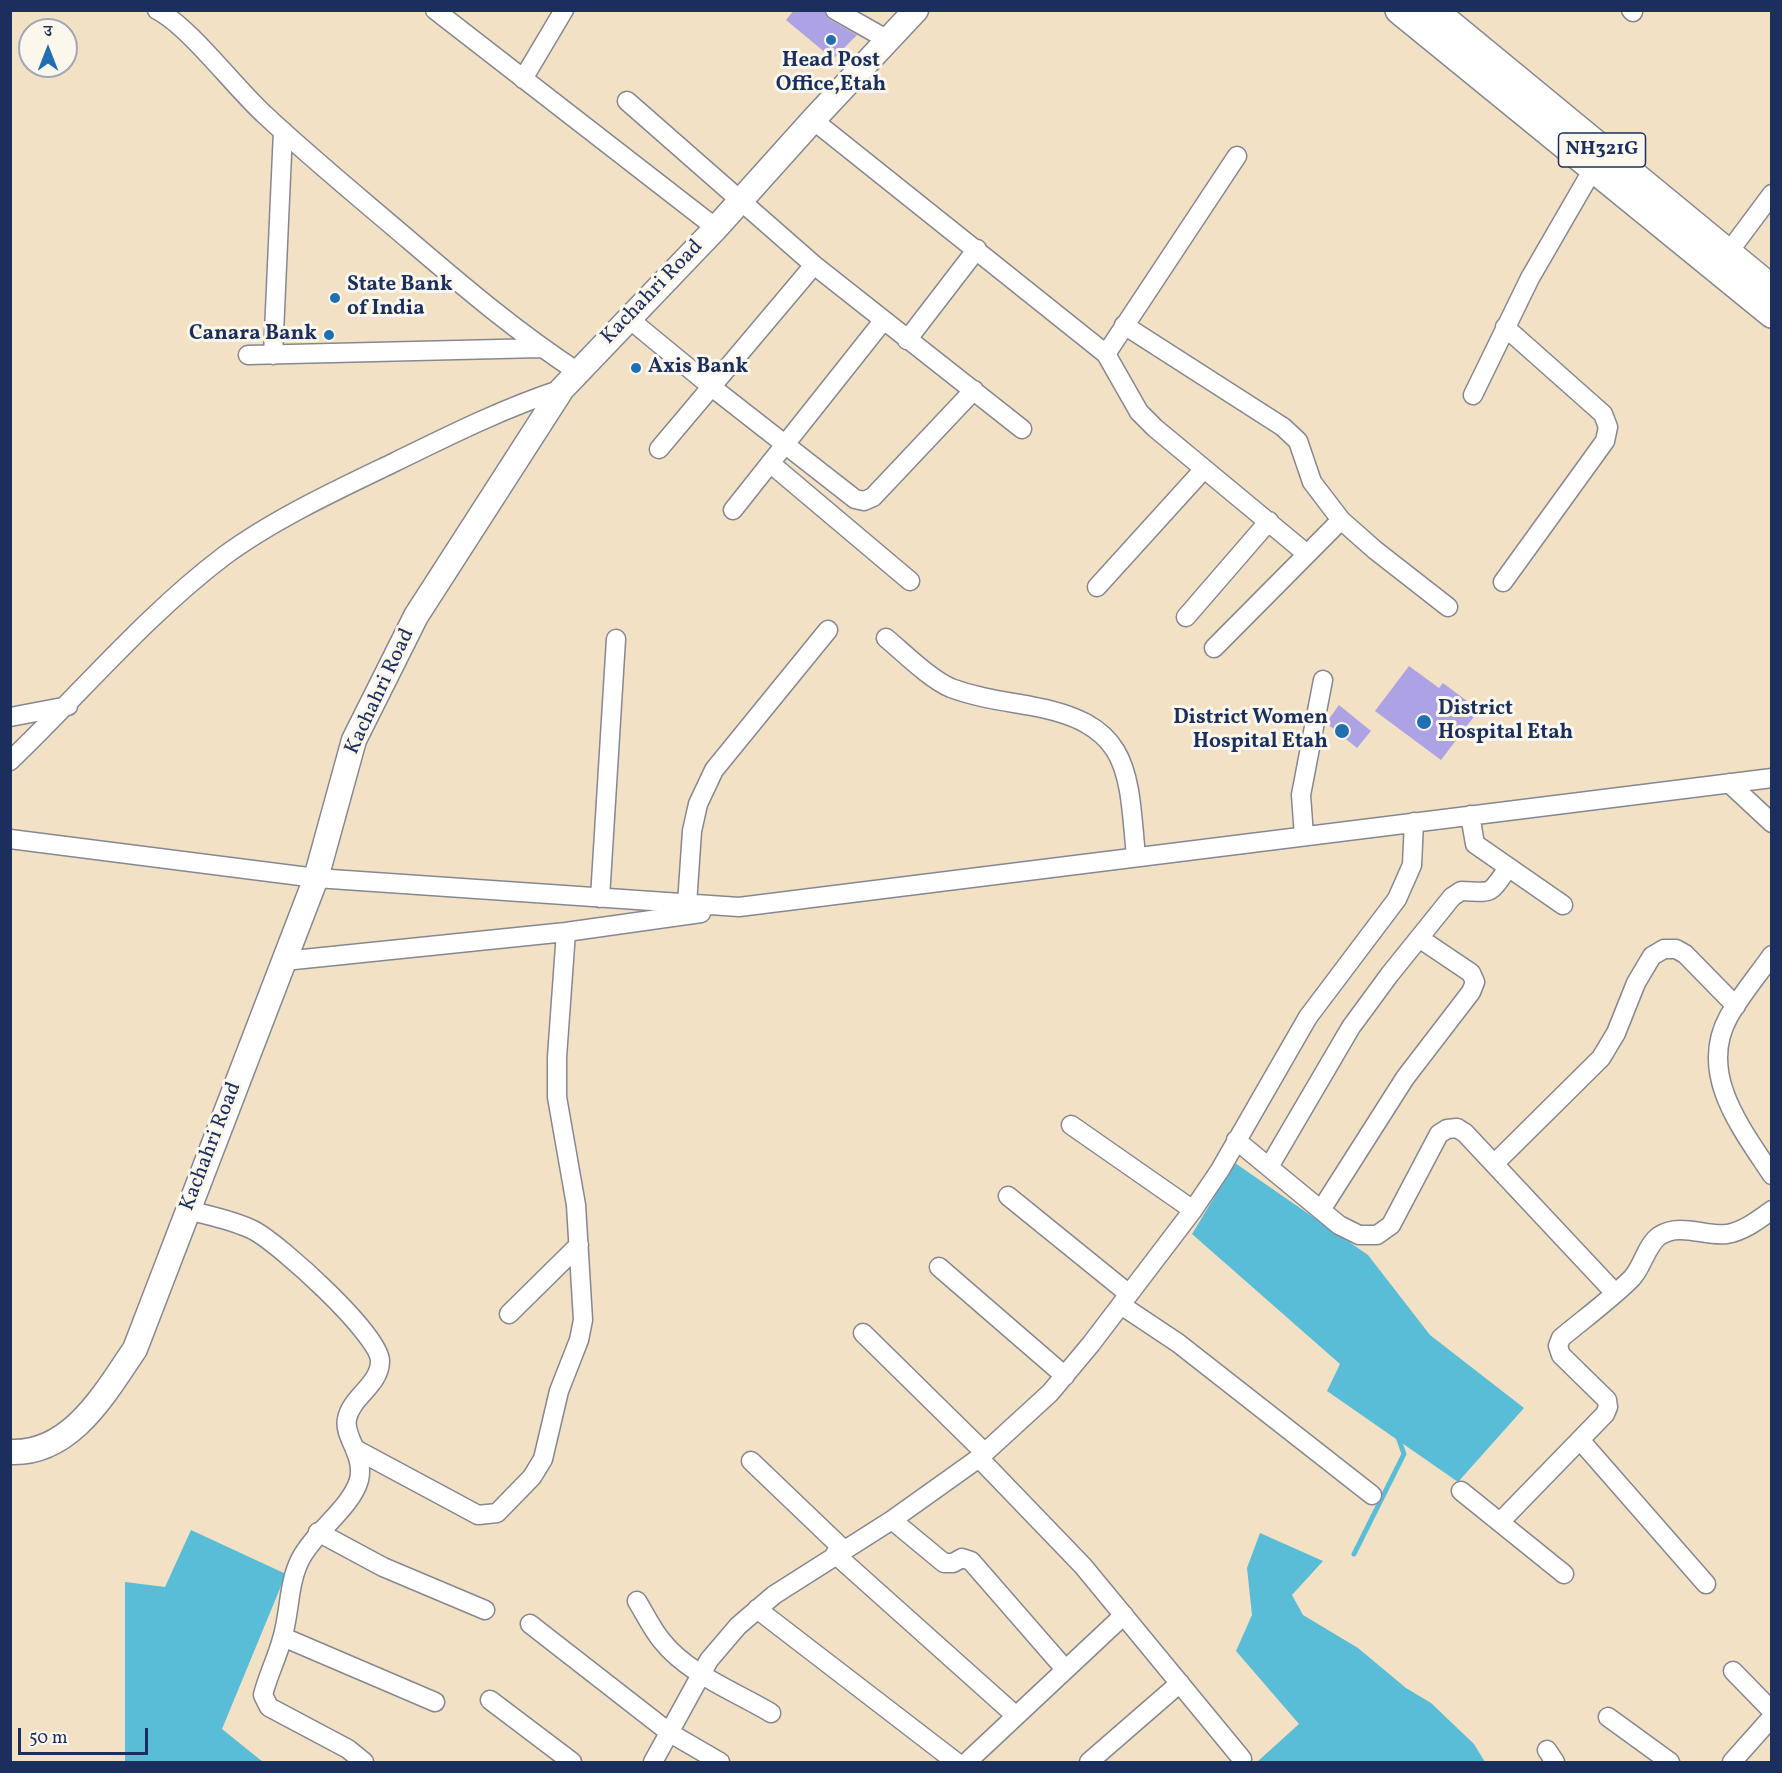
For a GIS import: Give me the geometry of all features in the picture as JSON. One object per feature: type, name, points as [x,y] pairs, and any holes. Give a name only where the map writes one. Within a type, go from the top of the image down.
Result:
[{"type":"highway","points":[[1399,10],[1772,314]]},
{"type":"highway","name":"NH321G","points":[[1432,10],[1772,289]]},
{"type":"main road","name":"Kachahri Road","points":[[10,1452],[24,1453],[66,1436],[100,1400],[135,1349],[316,878],[354,740],[411,627],[562,389],[716,228],[916,10]]},
{"type":"street","points":[[435,10],[716,228]]},
{"type":"street","points":[[524,79],[564,10]]},
{"type":"street","points":[[835,10],[888,40]]},
{"type":"street","points":[[162,12],[283,131],[484,304],[541,348],[578,372]]},
{"type":"street","points":[[627,101],[814,265],[1022,429]]},
{"type":"street","points":[[813,120],[1106,354],[1139,412],[1307,554]]},
{"type":"street","points":[[273,355],[283,131]]},
{"type":"street","points":[[1106,354],[1237,156]]},
{"type":"street","points":[[1473,395],[1530,278],[1593,169]]},
{"type":"street","points":[[1728,253],[1772,194]]},
{"type":"street","points":[[908,340],[976,249]]},
{"type":"street","points":[[659,450],[814,265]]},
{"type":"street","points":[[628,318],[855,499],[864,501],[873,497],[974,390]]},
{"type":"street","points":[[734,510],[883,321]]},
{"type":"street","points":[[1124,325],[1283,427],[1298,441],[1312,482],[1341,520],[1375,550],[1448,607]]},
{"type":"street","points":[[1503,582],[1605,441],[1608,427],[1603,414],[1505,327]]},
{"type":"street","points":[[248,356],[541,348]]},
{"type":"street","points":[[10,761],[68,706],[148,621],[225,556],[319,499],[515,404],[562,389]]},
{"type":"street","points":[[770,463],[909,581]]},
{"type":"street","points":[[1097,586],[1204,469]]},
{"type":"street","points":[[1214,648],[1341,520]]},
{"type":"street","points":[[1186,617],[1269,521]]},
{"type":"street","points":[[687,904],[692,831],[698,804],[714,770],[828,630]]},
{"type":"street","points":[[886,638],[948,687],[983,699],[1060,711],[1094,726],[1120,756],[1127,776],[1136,857]]},
{"type":"street","points":[[600,898],[616,639]]},
{"type":"street","points":[[1304,836],[1301,795],[1323,680]]},
{"type":"street","points":[[10,717],[68,706]]},
{"type":"street","points":[[284,961],[567,932],[739,907],[1772,778]]},
{"type":"street","points":[[1729,783],[1772,822]]},
{"type":"street","points":[[1470,815],[1475,844],[1563,905]]},
{"type":"street","points":[[654,1762],[702,1673],[738,1626],[774,1594],[892,1520],[982,1455],[1043,1401],[1065,1376],[1193,1210],[1308,1017],[1397,898],[1412,865],[1414,822]]},
{"type":"street","points":[[10,838],[316,878],[739,907]]},
{"type":"street","points":[[1269,1167],[1351,1027],[1419,938],[1452,897],[1461,891],[1483,894],[1491,891],[1508,868]]},
{"type":"street","points":[[357,1450],[478,1515],[497,1513],[532,1478],[543,1459],[559,1391],[579,1340],[584,1320],[576,1205],[557,1097],[557,1057],[567,932]]},
{"type":"street","points":[[1321,1210],[1405,1078],[1471,992],[1475,982],[1471,973],[1419,938]]},
{"type":"street","points":[[1495,1162],[1601,1058],[1616,1033],[1635,983],[1652,956],[1664,949],[1676,950],[1685,954],[1736,1006]]},
{"type":"street","points":[[1769,966],[1736,1006],[1720,1039],[1718,1071],[1726,1100],[1772,1175]]},
{"type":"street","points":[[1071,1125],[1193,1210]]},
{"type":"street","points":[[1236,1140],[1339,1225],[1359,1235],[1377,1235],[1391,1225],[1439,1134],[1447,1129],[1457,1128],[1495,1162],[1615,1293]]},
{"type":"street","points":[[1008,1196],[1178,1343],[1372,1495]]},
{"type":"street","points":[[188,1210],[222,1218],[255,1231],[321,1286],[380,1352],[381,1364],[376,1378],[347,1419],[347,1429],[357,1450],[360,1466],[358,1480],[352,1495],[318,1532],[300,1559],[292,1580],[283,1637],[265,1687],[264,1701],[268,1707],[348,1749],[364,1762]]},
{"type":"street","points":[[1501,1521],[1605,1414],[1608,1407],[1607,1400],[1561,1355],[1558,1346],[1561,1338],[1633,1277],[1649,1248],[1660,1236],[1675,1231],[1696,1230],[1728,1234],[1747,1227],[1772,1210]]},
{"type":"street","points":[[509,1314],[579,1245]]},
{"type":"street","points":[[939,1267],[1065,1376]]},
{"type":"street","points":[[863,1333],[982,1455],[1075,1557],[1242,1759]]},
{"type":"street","points":[[1580,1440],[1706,1584]]},
{"type":"street","points":[[751,1461],[839,1552],[1016,1715]]},
{"type":"street","points":[[1461,1491],[1564,1574]]},
{"type":"street","points":[[892,1520],[944,1563],[953,1563],[962,1558],[971,1561],[1065,1669]]},
{"type":"street","points":[[318,1532],[375,1563],[485,1610]]},
{"type":"street","points":[[637,1601],[663,1642],[702,1673],[771,1713]]},
{"type":"street","points":[[758,1609],[956,1762]]},
{"type":"street","points":[[967,1762],[1124,1615]]},
{"type":"street","points":[[530,1624],[670,1732],[720,1762]]},
{"type":"street","points":[[283,1637],[435,1702]]},
{"type":"street","points":[[1733,1671],[1772,1711]]},
{"type":"street","points":[[1089,1762],[1180,1683]]},
{"type":"street","points":[[490,1700],[572,1762]]},
{"type":"street","points":[[1608,1717],[1670,1762]]},
{"type":"street","points":[[1732,1762],[1772,1717]]},
{"type":"water","points":[[1235,1163],[1368,1255],[1430,1335],[1524,1408],[1458,1482],[1327,1391],[1340,1364],[1192,1234]]},
{"type":"water","points":[[191,1530],[286,1574],[222,1729],[263,1762],[125,1762],[125,1582],[165,1587]]},
{"type":"water","points":[[1260,1533],[1323,1561],[1292,1595],[1303,1615],[1358,1648],[1406,1688],[1431,1703],[1474,1744],[1485,1762],[1257,1762],[1299,1724],[1236,1651],[1252,1615],[1247,1568]]},
{"type":"building","name":"Head Post Office,Etah","points":[[794,10],[824,10],[829,19],[857,35],[833,59],[786,20]]},
{"type":"building","points":[[1409,666],[1439,688],[1443,683],[1479,710],[1441,760],[1375,711]]},
{"type":"building","points":[[1339,705],[1371,731],[1357,748],[1326,723]]},
{"type":"waterway","points":[[1354,1554],[1404,1454],[1398,1437]]},
{"type":"place","name":"Head Post Office,Etah","points":[[831,40]]},
{"type":"place","name":"State Bank of India","points":[[335,298]]},
{"type":"place","name":"Canara Bank","points":[[329,335]]},
{"type":"place","name":"Axis Bank","points":[[636,368]]},
{"type":"place","name":"District Hospital Etah","points":[[1424,722]]},
{"type":"place","name":"District Women Hospital Etah","points":[[1342,731]]}]
